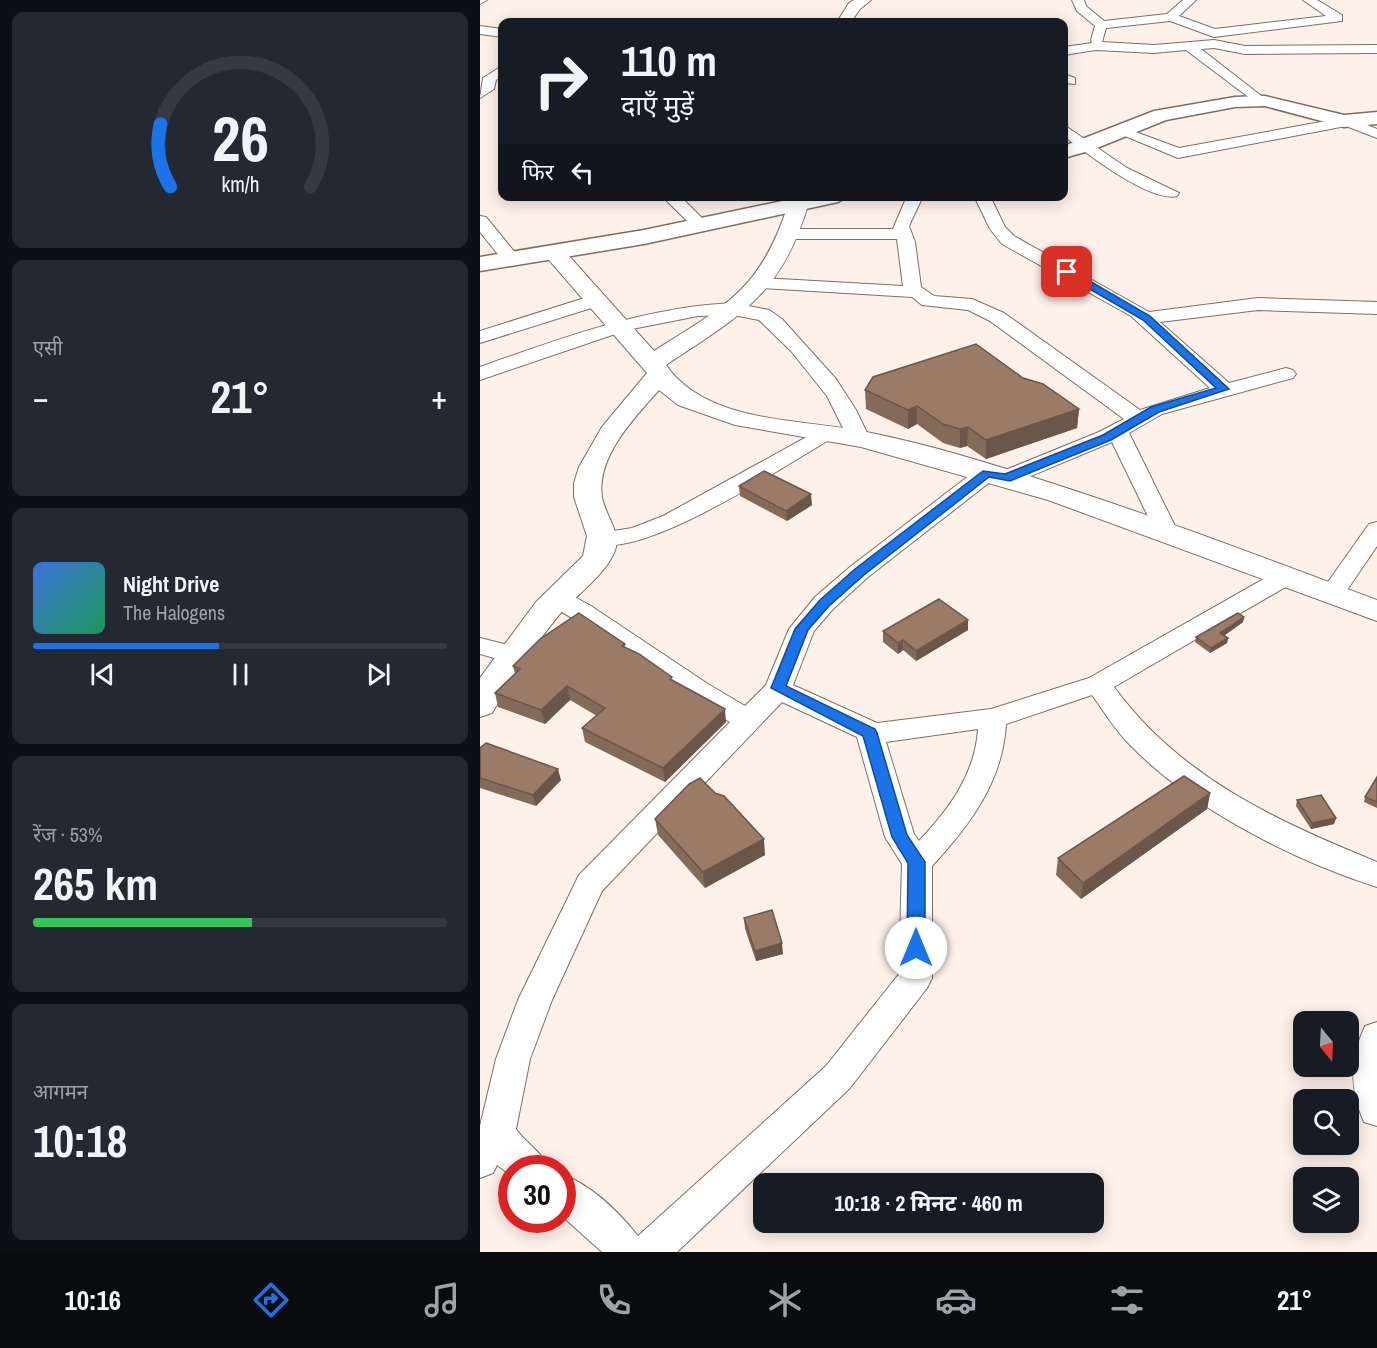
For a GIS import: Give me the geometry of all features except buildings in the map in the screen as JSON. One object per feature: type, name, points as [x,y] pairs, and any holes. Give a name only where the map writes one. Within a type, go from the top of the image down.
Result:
[{"type":"main road","points":[[1068,151],[1161,116],[1236,102],[1259,101],[1348,121],[1377,118]]},
{"type":"main road","points":[[480,264],[702,226],[816,201]]},
{"type":"street","points":[[846,18],[854,6],[864,0]]},
{"type":"street","points":[[1078,0],[1081,8],[1101,26],[1171,17],[1245,50],[1377,49]]},
{"type":"street","points":[[1171,17],[1190,0]]},
{"type":"street","points":[[1068,50],[1096,46],[1190,47],[1214,38],[1338,18],[1309,0]]},
{"type":"street","points":[[1096,46],[1101,26]]},
{"type":"street","points":[[480,30],[498,32]]},
{"type":"street","points":[[1190,47],[1259,101]]},
{"type":"street","points":[[480,94],[487,89],[490,78],[498,73]]},
{"type":"street","points":[[1120,131],[1178,153],[1348,121],[1377,134]]},
{"type":"street","points":[[1068,132],[1121,171],[1171,193]]},
{"type":"street","points":[[674,201],[702,226]]},
{"type":"street","points":[[912,201],[901,226],[906,242],[909,282],[914,292]]},
{"type":"street","points":[[984,201],[998,230],[1008,240],[1093,285],[1146,318],[1223,389]]},
{"type":"street","points":[[480,705],[557,598],[596,560],[602,539],[588,496],[587,478],[615,428],[654,370],[762,283],[790,234],[798,205]]},
{"type":"street","points":[[480,221],[511,259]]},
{"type":"street","points":[[790,234],[902,234]]},
{"type":"street","points":[[553,252],[654,370],[688,400],[718,412],[823,434],[859,439],[996,476],[1166,532],[1377,611]]},
{"type":"street","points":[[762,283],[914,292],[929,301],[972,305],[996,317],[1137,418]]},
{"type":"street","points":[[480,337],[594,301]]},
{"type":"street","points":[[1146,318],[1258,304],[1377,308]]},
{"type":"street","points":[[480,374],[617,326],[704,310],[731,310],[767,317],[807,356],[846,408],[859,439]]},
{"type":"street","points":[[512,1155],[488,1146],[513,1059],[535,1000],[590,884],[778,688],[802,629],[824,603],[859,572],[996,476],[1118,432],[1137,418],[1223,389],[1286,374]]},
{"type":"street","points":[[1118,432],[1166,532]]},
{"type":"street","points":[[602,539],[636,534],[671,521],[823,434]]},
{"type":"street","points":[[1332,594],[1377,529]]},
{"type":"street","points":[[870,734],[993,718],[1098,684],[1285,577]]},
{"type":"street","points":[[557,598],[592,616],[714,703],[747,719]]},
{"type":"street","points":[[480,646],[514,655]]},
{"type":"street","points":[[1098,684],[1147,745],[1222,804],[1274,832],[1377,875]]},
{"type":"street","points":[[649,1252],[838,1077],[911,986],[916,970],[917,862],[900,837],[870,734],[866,729],[778,688]]},
{"type":"street","points":[[917,862],[941,837],[973,796],[990,754],[993,718]]},
{"type":"street","points":[[1377,1037],[1369,1060],[1370,1078],[1377,1110]]},
{"type":"street","points":[[576,1203],[609,1230],[626,1252]]},
{"type":"route","points":[[916,948],[917,862],[900,837],[870,733],[866,729],[778,688],[802,629],[824,603],[859,572],[987,473],[1006,478],[1118,432],[1137,418],[1155,410],[1223,389],[1146,318],[1067,272]]}]
